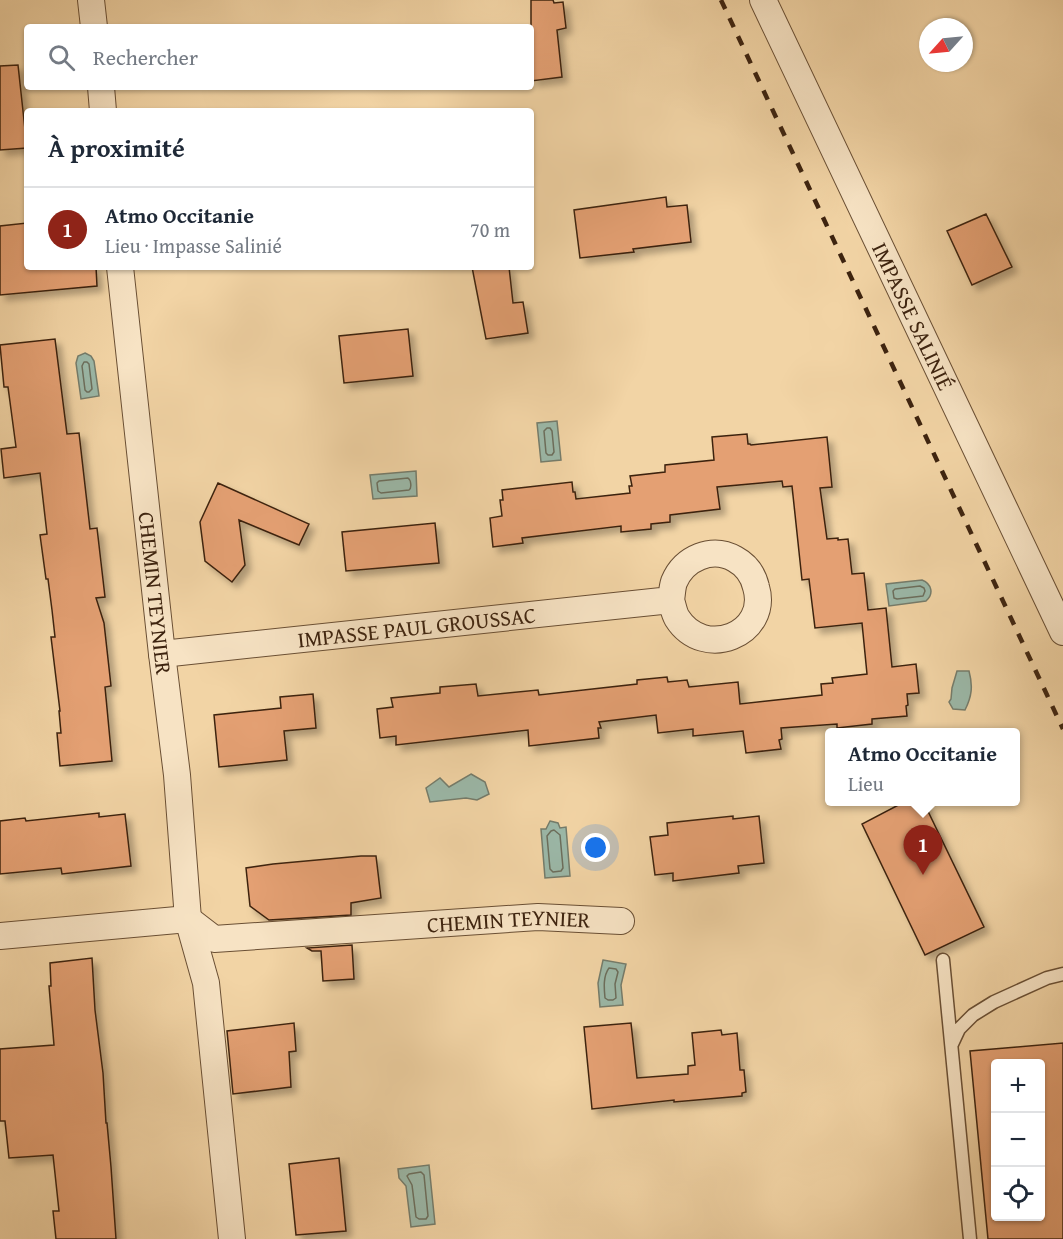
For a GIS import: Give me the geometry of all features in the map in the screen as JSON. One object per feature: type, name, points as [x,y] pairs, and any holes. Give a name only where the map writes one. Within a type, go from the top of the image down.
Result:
[{"type":"street","points":[[91,0],[94,24]]},
{"type":"street","name":"IMPASSE SALINIÉ","points":[[763,0],[1063,632]]},
{"type":"street","points":[[101,90],[103,108]]},
{"type":"street","name":"CHEMIN TEYNIER","points":[[120,270],[177,775],[188,919],[206,983],[232,1239]]},
{"type":"street","name":"IMPASSE PAUL GROUSSAC","points":[[162,654],[672,600]]},
{"type":"street","name":"CHEMIN TEYNIER","points":[[188,919],[214,939],[538,917],[621,921]]},
{"type":"street","points":[[0,936],[188,919]]},
{"type":"lane","points":[[943,960],[970,1239]]},
{"type":"lane","points":[[951,1045],[959,1029],[973,1015],[994,1002],[1047,978],[1063,974]]},
{"type":"water","points":[[85,353],[94,361],[99,396],[81,399],[76,363],[78,356]]},
{"type":"water","points":[[557,421],[561,460],[541,462],[537,423]]},
{"type":"water","points":[[416,471],[417,496],[373,499],[370,475]]},
{"type":"water","points":[[922,580],[931,589],[926,601],[889,606],[886,584]]},
{"type":"water","points":[[957,671],[969,671],[971,691],[965,710],[953,709],[949,702]]},
{"type":"water","points":[[471,774],[485,782],[489,794],[477,800],[466,798],[430,802],[426,788],[440,778],[449,787]]},
{"type":"water","points":[[550,821],[558,823],[560,828],[566,827],[570,876],[545,878],[541,829],[546,829]]},
{"type":"water","points":[[603,960],[626,964],[621,985],[623,1005],[600,1007],[598,983]]},
{"type":"water","points":[[429,1165],[435,1224],[411,1227],[406,1186],[399,1178],[398,1169]]},
{"type":"building","points":[[531,0],[563,2],[566,28],[557,30],[562,77],[534,81],[534,24],[531,24]]},
{"type":"building","points":[[18,65],[24,120],[24,148],[0,150],[0,66]]},
{"type":"building","points":[[666,197],[667,207],[687,205],[691,242],[580,258],[574,210]]},
{"type":"building","points":[[986,214],[1012,267],[972,285],[947,231]]},
{"type":"building","points":[[24,223],[24,270],[96,270],[97,286],[0,295],[0,226]]},
{"type":"building","points":[[473,270],[509,270],[513,303],[523,302],[528,333],[486,339]]},
{"type":"building","points":[[408,329],[413,376],[344,383],[339,336]]},
{"type":"building","points":[[55,339],[67,434],[79,433],[90,529],[97,528],[105,597],[96,598],[104,623],[111,686],[105,687],[112,761],[60,766],[57,733],[61,733],[60,711],[51,637],[55,637],[40,535],[47,534],[40,473],[4,478],[1,449],[16,447],[8,387],[4,387],[0,345]]},
{"type":"building","points":[[747,434],[748,444],[751,445],[827,437],[832,487],[820,488],[827,539],[848,539],[852,574],[864,573],[868,610],[886,608],[892,667],[916,664],[919,693],[907,694],[907,716],[872,719],[872,724],[837,728],[837,724],[781,728],[782,739],[779,740],[781,749],[746,753],[743,731],[693,736],[693,729],[658,733],[656,715],[599,722],[601,728],[598,728],[599,738],[529,746],[528,730],[396,745],[396,736],[380,738],[377,709],[393,707],[391,698],[440,693],[440,687],[476,684],[478,696],[538,690],[539,695],[637,684],[637,680],[667,677],[668,682],[687,680],[689,687],[738,682],[740,704],[822,695],[821,684],[833,683],[832,678],[867,674],[862,623],[815,628],[809,579],[802,580],[792,486],[783,487],[782,481],[717,487],[720,509],[670,515],[670,522],[651,524],[651,529],[621,532],[621,526],[522,538],[523,543],[493,547],[490,518],[502,516],[500,500],[503,500],[502,490],[572,482],[576,499],[630,493],[629,486],[632,486],[630,476],[665,472],[665,465],[714,460],[712,437]]},
{"type":"building","points":[[218,483],[309,524],[299,545],[239,520],[245,565],[232,582],[205,561],[200,522]]},
{"type":"building","points":[[435,523],[439,563],[346,571],[342,532]]},
{"type":"building","points":[[313,694],[316,728],[284,731],[287,760],[219,767],[214,715],[281,708],[280,697]]},
{"type":"building","points":[[896,806],[925,806],[984,927],[925,955],[862,824]]},
{"type":"building","points":[[99,813],[99,817],[125,814],[131,866],[62,874],[61,868],[0,874],[0,821],[25,818],[26,821]]},
{"type":"building","points":[[733,816],[733,819],[759,816],[764,863],[738,866],[739,873],[673,881],[673,873],[655,875],[650,837],[668,835],[667,823]]},
{"type":"building","points":[[376,856],[381,898],[351,903],[351,915],[269,920],[250,906],[246,868]]},
{"type":"building","points":[[352,945],[354,979],[323,981],[321,951],[312,951],[307,948]]},
{"type":"building","points":[[92,958],[116,1239],[56,1239],[53,1211],[59,1211],[53,1155],[9,1158],[5,1121],[0,1121],[0,1049],[54,1045],[49,986],[51,986],[50,963]]},
{"type":"building","points":[[294,1023],[296,1051],[289,1052],[291,1087],[233,1094],[227,1031]]},
{"type":"building","points":[[631,1023],[637,1078],[688,1074],[688,1066],[695,1065],[692,1033],[721,1030],[722,1035],[737,1033],[740,1070],[744,1070],[746,1092],[742,1093],[742,1096],[674,1102],[674,1100],[592,1109],[584,1027]]},
{"type":"building","points":[[1063,1043],[1063,1239],[988,1239],[970,1051]]},
{"type":"building","points":[[339,1158],[346,1231],[296,1235],[289,1164]]},
{"type":"railway","points":[[721,0],[1063,729]]},
{"type":"place","name":"Atmo Occitanie","points":[[923,875]]}]
